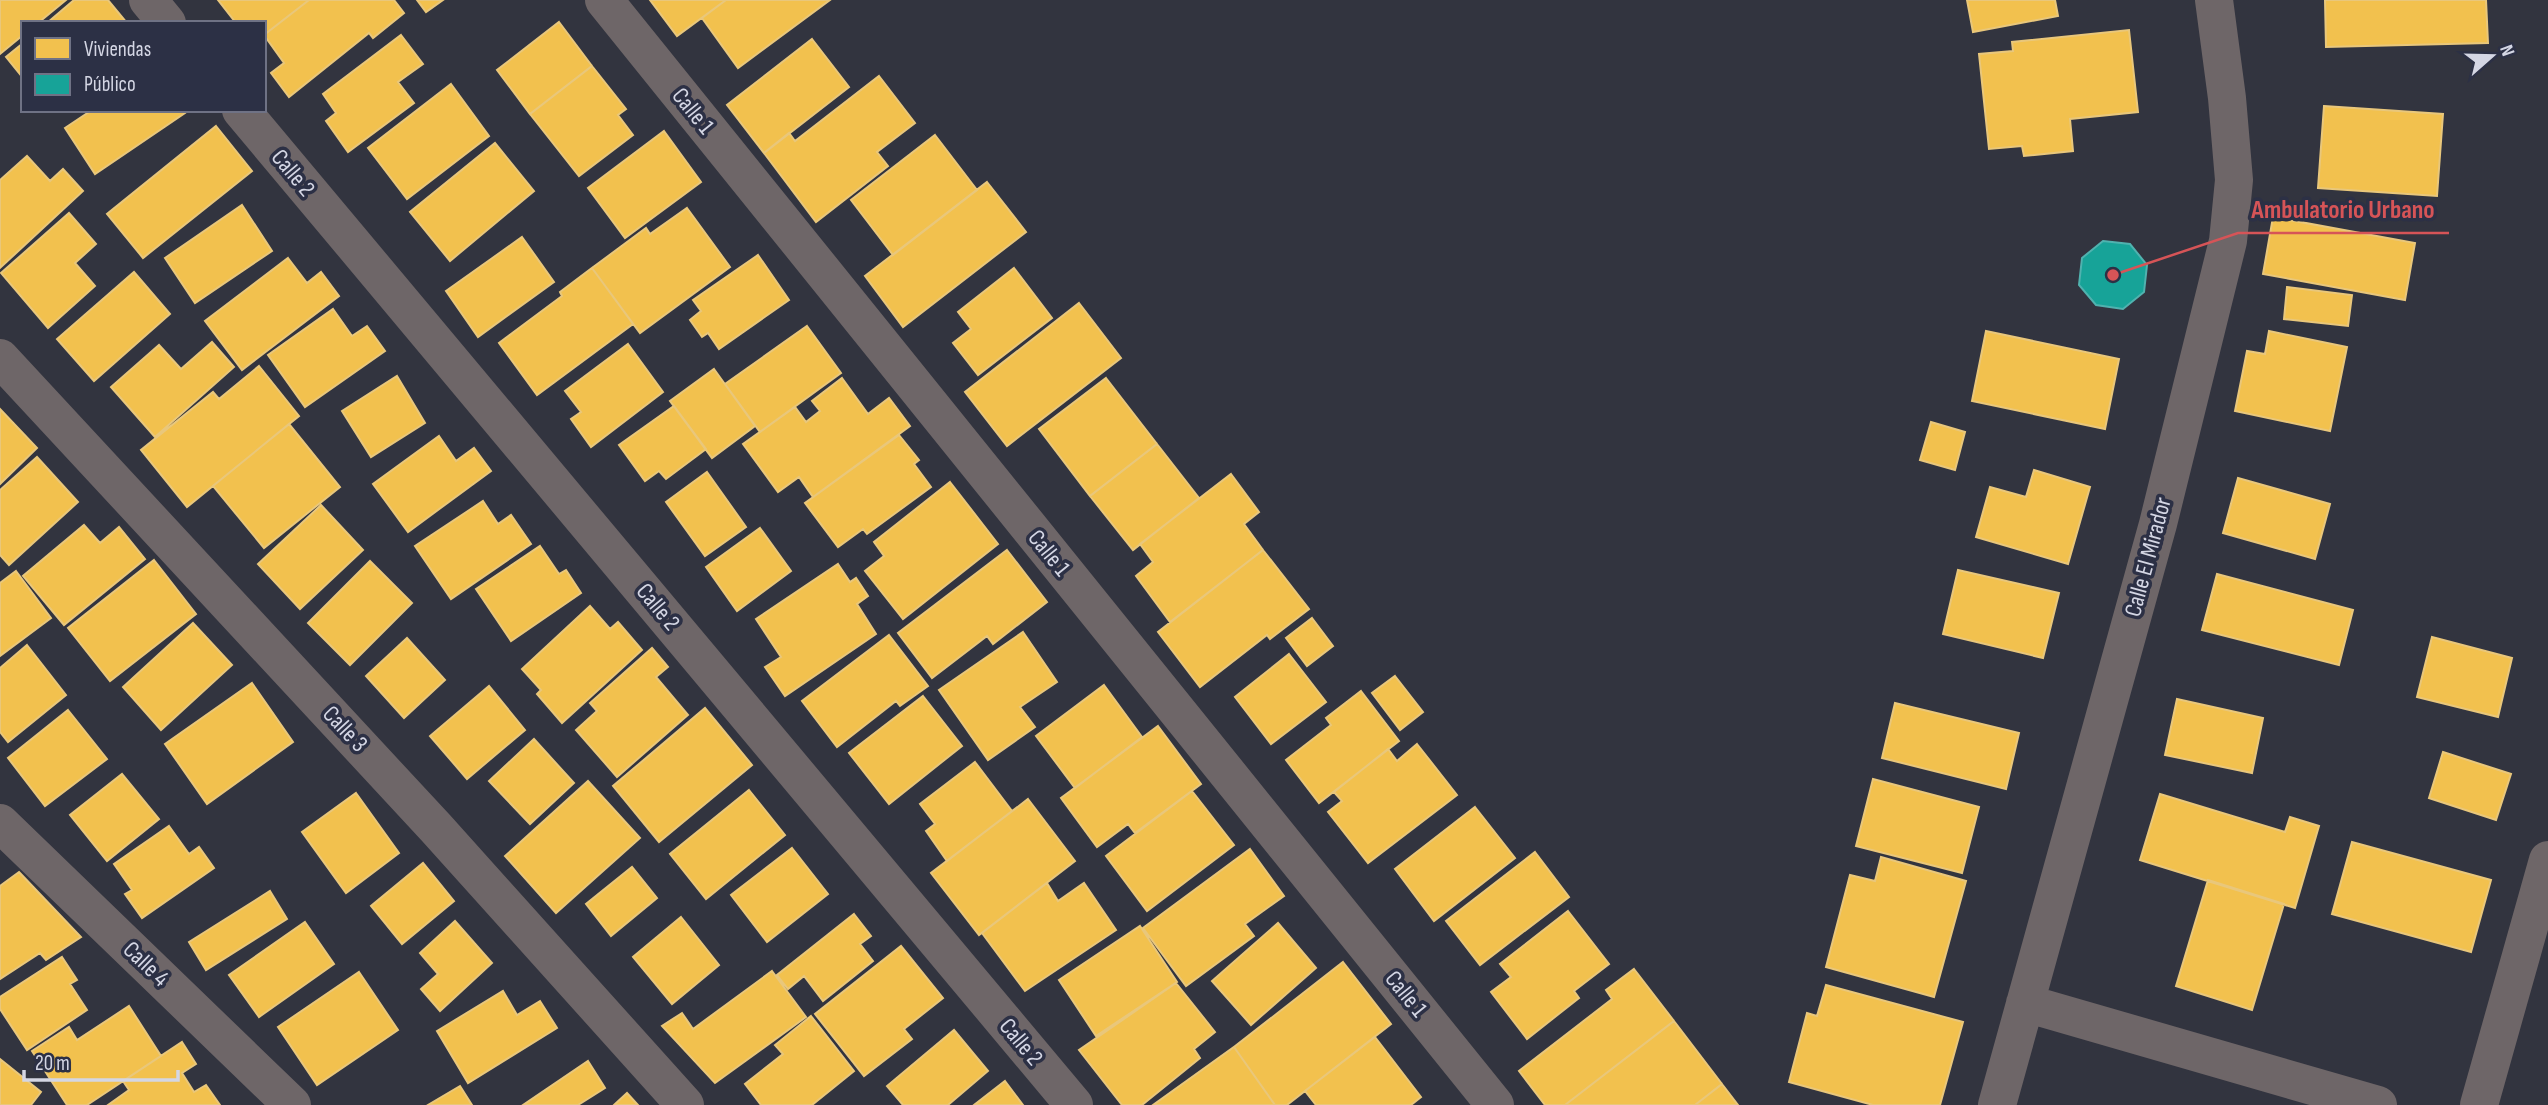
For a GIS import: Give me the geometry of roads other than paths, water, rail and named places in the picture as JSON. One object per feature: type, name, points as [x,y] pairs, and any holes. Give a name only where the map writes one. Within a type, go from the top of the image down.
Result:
[{"type":"street","points":[[148,0],[165,21]]},
{"type":"street","name":"Calle 1","points":[[604,0],[1494,1105]]},
{"type":"street","name":"Calle El Mirador","points":[[1997,1105],[2158,524],[2228,240],[2234,180],[2214,0]]},
{"type":"street","name":"Calle 2","points":[[243,112],[1074,1105]]},
{"type":"street","name":"Calle 3","points":[[0,358],[426,818],[685,1105]]},
{"type":"street","name":"Calle 4","points":[[0,823],[292,1105]]},
{"type":"street","points":[[2479,1105],[2548,860]]},
{"type":"street","points":[[2025,1003],[2378,1105]]},
{"type":"place","name":"Ambulatorio Urbano","points":[[2113,275]]}]
